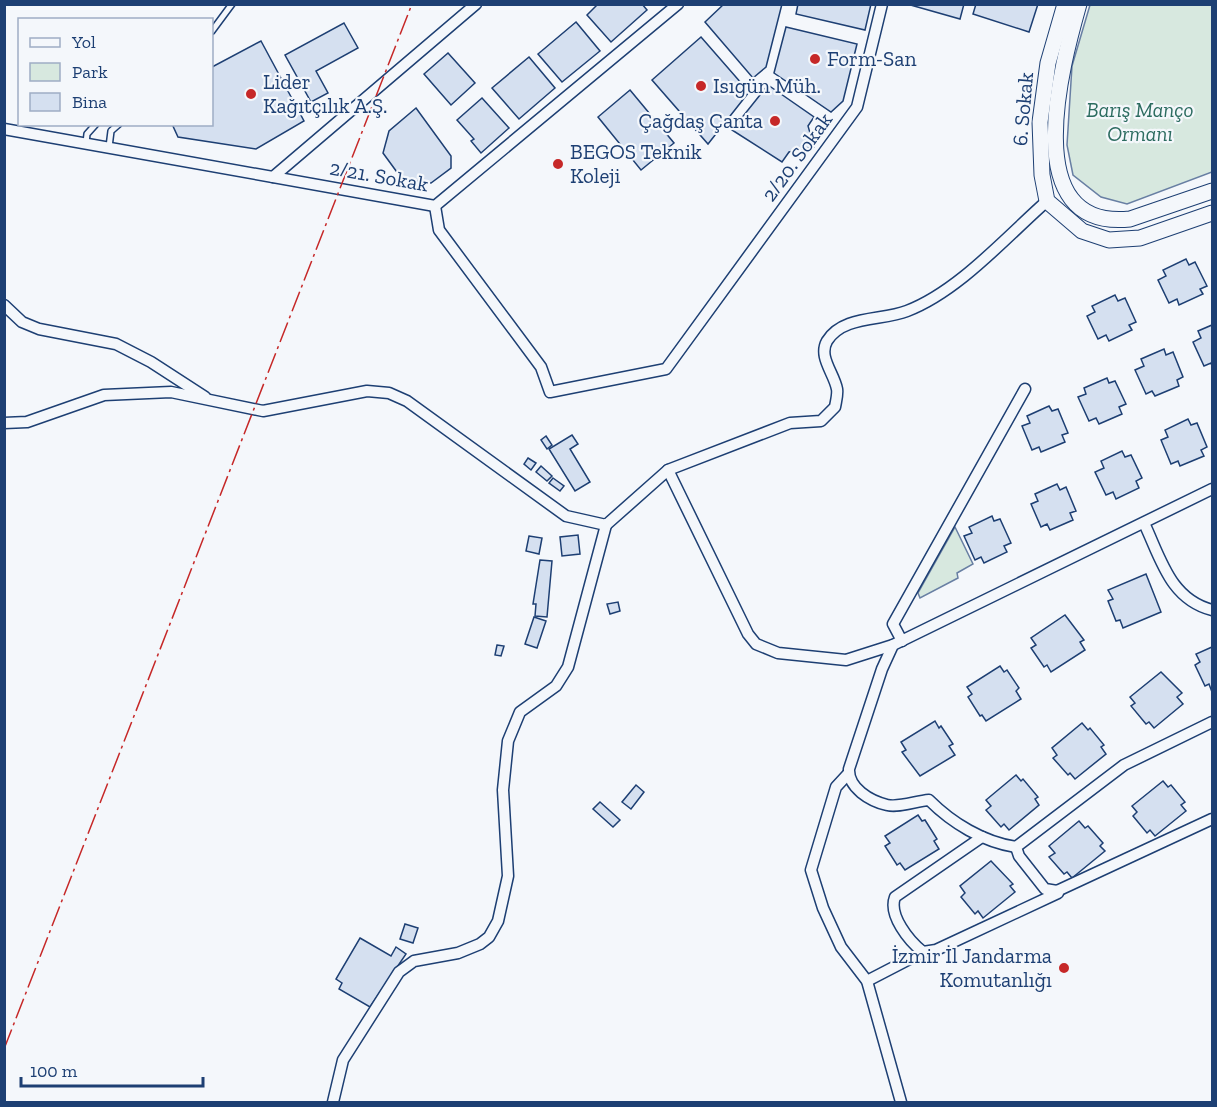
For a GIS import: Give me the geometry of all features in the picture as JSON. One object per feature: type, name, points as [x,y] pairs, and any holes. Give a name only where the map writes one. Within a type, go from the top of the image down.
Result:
[{"type":"main road","name":"6. Sokak","points":[[1047,201],[1040,155],[1040,122],[1048,63],[1065,4]]},
{"type":"main road","name":"6. Sokak","points":[[1079,4],[1059,79],[1055,118],[1058,167],[1070,196],[1094,216],[1117,220],[1130,219],[1212,191]]},
{"type":"main road","points":[[1047,201],[1082,231],[1095,237],[1125,241],[1212,213]]},
{"type":"street","points":[[273,177],[476,4]]},
{"type":"street","name":"2/21. Sokak","points":[[4,129],[435,206],[678,4]]},
{"type":"street","name":"2/20. Sokak","points":[[435,206],[439,230],[541,367],[550,392],[666,369],[857,107],[882,4]]},
{"type":"street","points":[[333,1102],[343,1060],[399,972],[414,961],[458,953],[480,944],[489,937],[498,921],[508,876],[503,790],[508,741],[520,712],[556,686],[568,667],[606,525],[668,470],[790,423],[820,421],[835,407],[837,390],[823,353],[826,343],[835,332],[850,324],[906,312],[945,291],[1047,201]]},
{"type":"street","points":[[4,305],[22,322],[39,329],[116,344],[151,362],[210,400]]},
{"type":"street","points":[[901,1102],[867,981],[841,947],[823,908],[811,870],[836,787],[849,774],[882,669],[897,643],[893,624],[1025,388]]},
{"type":"street","points":[[4,423],[27,422],[104,395],[171,392],[263,411],[367,391],[389,393],[407,401],[566,516],[606,525]]},
{"type":"street","points":[[668,470],[748,634],[756,644],[778,653],[846,660],[897,643],[1212,489]]},
{"type":"street","points":[[1144,522],[1178,591],[1191,603],[1212,610]]},
{"type":"street","points":[[849,774],[858,791],[887,805],[929,800],[941,812],[993,844],[1016,847],[1124,765],[1212,722]]},
{"type":"street","points":[[867,981],[923,952],[936,950],[1212,819]]},
{"type":"street","points":[[923,952],[895,917],[895,897],[982,837]]},
{"type":"street","points":[[1016,847],[1019,856],[1045,889],[1064,890]]},
{"type":"lane","points":[[213,30],[232,4]]},
{"type":"lane","points":[[86,143],[87,134],[94,126]]},
{"type":"lane","points":[[109,147],[111,131],[117,126]]},
{"type":"green space","name":"Barış Manço Ormanı","points":[[1090,5],[1212,5],[1212,172],[1127,204],[1101,197],[1073,175],[1067,145],[1072,66]]},
{"type":"green space","points":[[955,527],[973,564],[957,573],[958,578],[920,598],[918,593]]},
{"type":"building","points":[[598,4],[642,4],[647,10],[611,42],[587,15]]},
{"type":"building","points":[[724,4],[782,4],[766,67],[753,78],[705,22]]},
{"type":"building","points":[[798,4],[871,4],[865,30],[796,14]]},
{"type":"building","points":[[907,4],[964,4],[960,19]]},
{"type":"building","points":[[976,4],[1038,4],[1029,32],[973,14]]},
{"type":"building","points":[[576,22],[600,51],[562,82],[538,54]]},
{"type":"building","points":[[344,23],[358,48],[316,71],[328,93],[311,102],[285,55]]},
{"type":"building","name":"Form-San","points":[[786,27],[857,44],[843,101],[831,112],[774,73]]},
{"type":"building","name":"Isıgün Müh.","points":[[701,37],[749,92],[708,144],[652,80]]},
{"type":"building","name":"Lider Kağıtçılık A.Ş.","points":[[261,41],[304,121],[256,149],[178,137],[173,126],[213,126],[213,66]]},
{"type":"building","points":[[448,53],[475,83],[451,105],[424,74]]},
{"type":"building","points":[[529,57],[555,88],[519,119],[492,88]]},
{"type":"building","name":"Çağdaş Çanta","points":[[768,85],[814,117],[808,126],[814,147],[789,152],[782,162],[732,130]]},
{"type":"building","points":[[630,90],[674,143],[641,170],[598,117]]},
{"type":"building","points":[[482,98],[509,128],[481,153],[471,141],[474,139],[457,120]]},
{"type":"building","points":[[416,108],[451,156],[451,168],[431,183],[402,179],[383,153],[389,131]]},
{"type":"building","points":[[1186,259],[1189,265],[1195,262],[1207,286],[1200,289],[1203,294],[1179,305],[1177,299],[1169,303],[1158,280],[1166,276],[1163,270]]},
{"type":"building","points":[[1115,295],[1118,301],[1125,298],[1136,322],[1129,325],[1132,330],[1109,341],[1106,335],[1098,339],[1087,316],[1095,312],[1092,306]]},
{"type":"building","points":[[1212,325],[1212,366],[1211,363],[1204,366],[1193,342],[1201,338],[1198,331]]},
{"type":"building","points":[[1164,349],[1166,355],[1173,352],[1183,377],[1177,380],[1179,386],[1155,396],[1152,391],[1146,394],[1135,370],[1144,366],[1141,359]]},
{"type":"building","points":[[1107,378],[1109,383],[1115,381],[1126,404],[1119,407],[1122,414],[1099,424],[1096,418],[1089,421],[1078,397],[1086,394],[1084,388]]},
{"type":"building","points":[[1049,406],[1052,411],[1058,409],[1068,433],[1062,435],[1065,442],[1041,452],[1039,447],[1032,450],[1022,426],[1030,423],[1027,416]]},
{"type":"building","points":[[1188,419],[1191,425],[1197,423],[1207,447],[1201,450],[1204,456],[1180,466],[1178,461],[1171,464],[1161,440],[1168,437],[1165,430]]},
{"type":"building","points":[[572,435],[578,444],[570,449],[590,482],[575,491],[549,449]]},
{"type":"building","points":[[546,436],[552,445],[547,449],[541,440]]},
{"type":"building","points":[[1122,451],[1125,457],[1131,455],[1142,478],[1136,481],[1139,488],[1116,499],[1113,492],[1106,495],[1095,472],[1104,468],[1101,461]]},
{"type":"building","points":[[528,458],[536,463],[531,470],[524,464]]},
{"type":"building","points":[[541,466],[552,476],[547,481],[536,472]]},
{"type":"building","points":[[553,478],[564,486],[560,491],[549,483]]},
{"type":"building","points":[[1057,484],[1060,490],[1066,487],[1076,511],[1070,513],[1073,520],[1050,530],[1047,524],[1041,527],[1031,504],[1038,501],[1035,494]]},
{"type":"building","points":[[992,516],[994,521],[1000,519],[1011,543],[1004,546],[1007,552],[984,563],[981,557],[975,560],[964,536],[972,533],[969,527]]},
{"type":"building","points":[[578,535],[580,554],[562,556],[560,537]]},
{"type":"building","points":[[529,536],[542,538],[539,554],[526,551]]},
{"type":"building","points":[[540,560],[552,561],[547,617],[535,616],[536,604],[533,604]]},
{"type":"building","points":[[1146,574],[1161,612],[1123,628],[1120,620],[1116,621],[1108,601],[1113,599],[1108,590]]},
{"type":"building","points":[[618,602],[620,611],[610,614],[607,604]]},
{"type":"building","points":[[1065,615],[1084,640],[1080,642],[1085,650],[1051,672],[1047,665],[1044,667],[1031,648],[1036,645],[1031,638]]},
{"type":"building","points":[[534,617],[546,621],[537,648],[525,644]]},
{"type":"building","points":[[497,645],[504,646],[501,656],[495,655]]},
{"type":"building","points":[[1212,647],[1212,692],[1209,684],[1205,686],[1195,665],[1200,662],[1196,654]]},
{"type":"building","points":[[1000,666],[1004,672],[1007,670],[1019,688],[1016,691],[1021,699],[986,721],[968,697],[972,694],[967,687]]},
{"type":"building","points":[[1161,672],[1182,693],[1177,697],[1183,704],[1154,728],[1149,722],[1146,724],[1131,706],[1135,703],[1130,697]]},
{"type":"building","points":[[935,721],[953,744],[949,746],[955,755],[920,776],[902,752],[906,750],[901,742]]},
{"type":"building","points":[[1082,723],[1088,730],[1090,728],[1104,745],[1101,747],[1106,754],[1075,779],[1070,773],[1068,775],[1053,758],[1057,755],[1052,748]]},
{"type":"building","points":[[1016,775],[1021,781],[1023,779],[1038,797],[1035,799],[1039,805],[1009,830],[1004,824],[1001,827],[986,810],[991,806],[986,800]]},
{"type":"building","points":[[1163,781],[1168,787],[1171,785],[1185,802],[1181,805],[1186,811],[1155,836],[1150,830],[1147,833],[1133,816],[1137,812],[1132,806]]},
{"type":"building","points":[[636,785],[644,792],[631,809],[622,802]]},
{"type":"building","points":[[600,802],[620,820],[613,827],[593,809]]},
{"type":"building","points":[[918,815],[922,821],[925,820],[937,839],[934,841],[939,849],[905,870],[900,863],[897,865],[885,846],[890,843],[885,836]]},
{"type":"building","points":[[1079,821],[1085,828],[1088,826],[1103,843],[1100,846],[1105,851],[1072,878],[1067,872],[1064,874],[1049,857],[1055,853],[1049,846]]},
{"type":"building","points":[[991,861],[1013,884],[1010,886],[1015,892],[983,918],[978,911],[975,914],[961,897],[965,893],[960,886]]},
{"type":"building","points":[[405,924],[418,928],[413,943],[400,939]]},
{"type":"building","points":[[360,938],[391,956],[396,947],[406,954],[370,1007],[339,989],[342,983],[336,979]]},
{"type":"power","points":[[4,1049],[412,4]]},
{"type":"place","name":"Form-San","points":[[815,59]]},
{"type":"place","name":"Isıgün Müh.","points":[[701,86]]},
{"type":"place","name":"Lider Kağıtçılık A.Ş.","points":[[251,94]]},
{"type":"place","name":"Çağdaş Çanta","points":[[775,121]]},
{"type":"place","name":"BEGOS Teknik Koleji","points":[[558,164]]},
{"type":"place","name":"İzmir İl Jandarma Komutanlığı","points":[[1064,968]]}]
